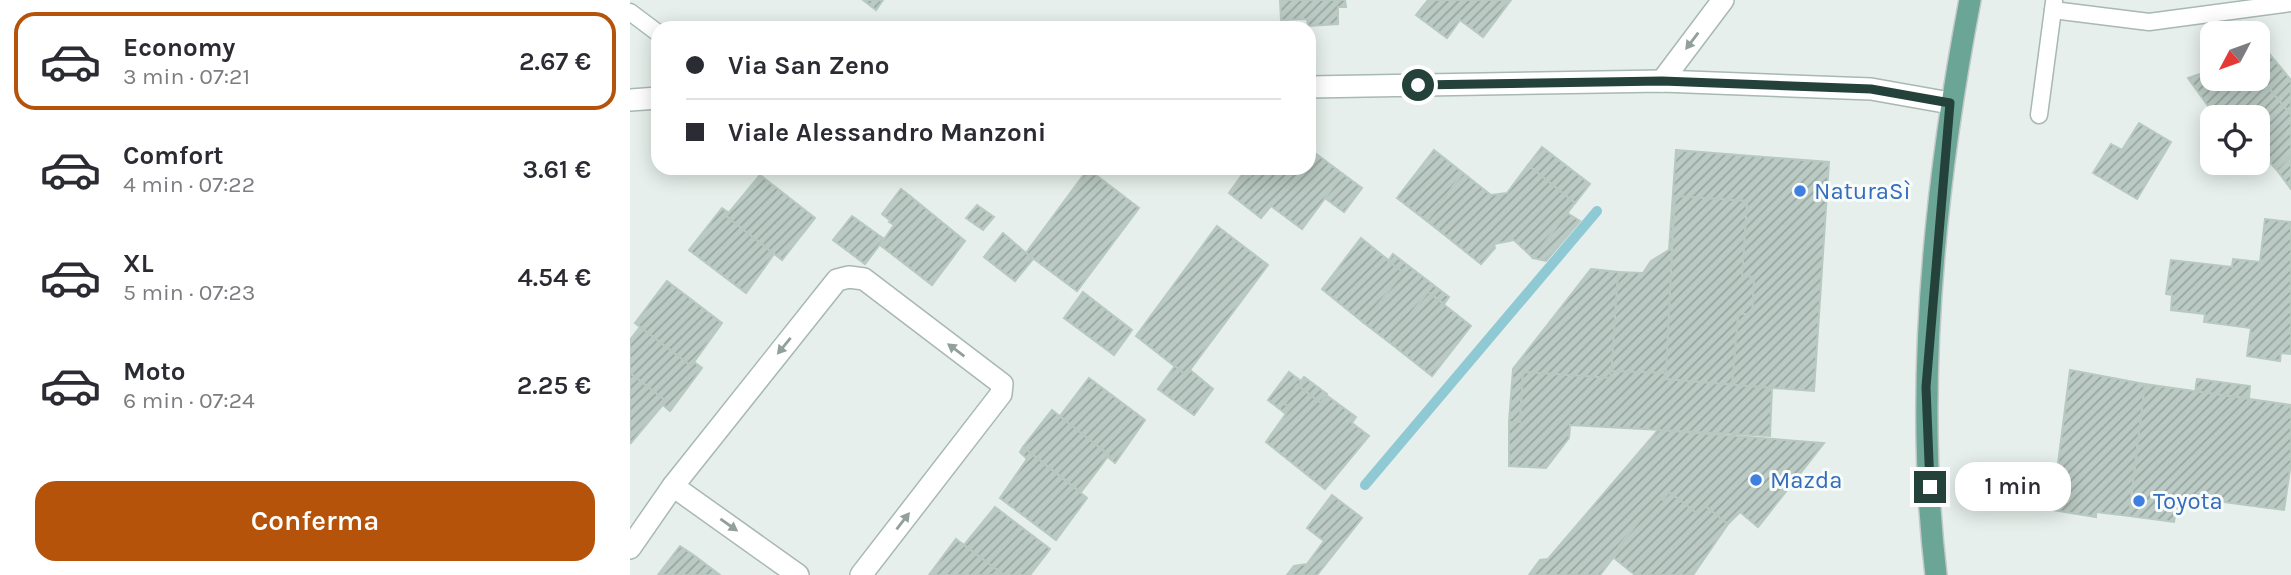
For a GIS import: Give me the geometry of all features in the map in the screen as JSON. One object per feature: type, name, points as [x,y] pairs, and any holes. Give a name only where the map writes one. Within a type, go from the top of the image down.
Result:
[{"type":"main road","points":[[1936,575],[1931,537],[1926,387],[1950,103],[1970,0]]},
{"type":"street","points":[[1662,81],[1723,0]]},
{"type":"street","points":[[1316,87],[1662,81],[1871,89],[1950,103]]},
{"type":"street","points":[[630,100],[651,98]]},
{"type":"street","points":[[630,548],[673,486],[837,280],[849,276],[864,279],[1002,384],[1000,394],[861,575]]},
{"type":"street","points":[[673,486],[798,575]]},
{"type":"lane","points":[[2039,115],[2054,5],[2149,22],[2291,3]]},
{"type":"lane","points":[[630,12],[651,28]]},
{"type":"building","points":[[863,0],[883,0],[876,10]]},
{"type":"building","points":[[1280,0],[1345,0],[1346,7],[1338,7],[1338,24],[1316,25],[1316,21],[1307,19],[1281,20]]},
{"type":"building","points":[[1428,0],[1511,0],[1483,37],[1460,20],[1447,38],[1416,15]]},
{"type":"building","points":[[2270,55],[2291,80],[2291,115],[2270,90]]},
{"type":"building","points":[[2200,74],[2200,91],[2270,90],[2291,115],[2291,156],[2276,169],[2270,163],[2270,105],[2207,105],[2188,78]]},
{"type":"building","points":[[2139,123],[2171,142],[2137,199],[2093,173],[2111,144],[2122,150]]},
{"type":"building","points":[[1542,147],[1590,184],[1575,203],[1528,165]]},
{"type":"building","points":[[1434,150],[1463,173],[1427,221],[1397,198]]},
{"type":"building","points":[[1676,150],[1829,162],[1814,391],[1732,385],[1738,314],[1752,314],[1754,277],[1742,276],[1747,201],[1675,196],[1672,250],[1669,250]]},
{"type":"building","points":[[1316,154],[1343,174],[1302,229],[1271,206],[1261,218],[1229,193],[1242,175],[1316,175]]},
{"type":"building","points":[[2291,156],[2291,189],[2276,169]]},
{"type":"building","points":[[1528,165],[1575,203],[1533,258],[1514,240],[1494,244],[1495,248],[1481,264],[1427,221],[1463,173],[1491,195],[1507,193]]},
{"type":"building","points":[[1343,174],[1362,188],[1344,212],[1325,198]]},
{"type":"building","points":[[760,175],[815,218],[782,260],[726,216]]},
{"type":"building","points":[[1084,175],[1096,175],[1139,208],[1077,291],[1026,253]]},
{"type":"building","points":[[901,189],[910,196],[891,221],[882,214]]},
{"type":"building","points":[[910,196],[965,241],[932,285],[880,245],[894,225],[889,222]]},
{"type":"building","points":[[1675,196],[1747,201],[1742,276],[1754,277],[1752,314],[1738,314],[1732,385],[1665,379]]},
{"type":"building","points":[[977,205],[994,217],[983,230],[966,218]]},
{"type":"building","points":[[722,208],[729,213],[726,216],[774,254],[746,293],[689,250]]},
{"type":"building","points":[[1567,213],[1580,221],[1546,261],[1533,258]]},
{"type":"building","points":[[852,216],[884,239],[865,264],[833,240]]},
{"type":"building","points":[[2265,219],[2291,222],[2291,354],[2281,353],[2280,361],[2247,356],[2251,328],[2204,322],[2205,314],[2171,310],[2172,295],[2166,294],[2171,260],[2232,267],[2233,259],[2260,262]]},
{"type":"building","points":[[1217,226],[1268,265],[1186,375],[1136,336]]},
{"type":"building","points":[[1003,233],[1033,259],[1015,281],[984,257]]},
{"type":"building","points":[[1361,238],[1403,272],[1364,323],[1322,289]]},
{"type":"building","points":[[1672,250],[1666,373],[1610,371],[1618,272],[1643,273],[1651,261]]},
{"type":"building","points":[[1393,254],[1449,297],[1444,304],[1428,292],[1389,342],[1364,323],[1403,272],[1388,261]]},
{"type":"building","points":[[1591,269],[1618,272],[1611,378],[1523,372],[1520,422],[1509,422],[1513,369]]},
{"type":"building","points":[[667,281],[722,323],[691,366],[635,323]]},
{"type":"building","points":[[1083,292],[1132,330],[1114,355],[1064,318]]},
{"type":"building","points":[[1428,292],[1471,326],[1432,376],[1389,342]]},
{"type":"building","points":[[640,327],[691,366],[694,362],[702,368],[670,411],[663,405],[666,401],[630,373],[630,340]]},
{"type":"building","points":[[1175,366],[1186,375],[1190,370],[1213,389],[1194,415],[1158,389]]},
{"type":"building","points":[[2070,370],[2145,384],[2129,516],[2096,512],[2096,517],[2052,510]]},
{"type":"building","points":[[1610,371],[1666,373],[1665,379],[1772,388],[1770,436],[1570,425],[1569,438],[1546,468],[1509,466],[1509,422],[1520,422],[1523,372],[1611,378]]},
{"type":"building","points":[[1289,372],[1301,381],[1304,377],[1327,394],[1321,403],[1297,385],[1285,404],[1290,408],[1286,414],[1268,400]]},
{"type":"building","points":[[630,373],[666,401],[631,443],[630,441]]},
{"type":"building","points":[[1089,378],[1145,420],[1115,463],[1060,416]]},
{"type":"building","points":[[2197,379],[2250,386],[2249,398],[2195,392]]},
{"type":"building","points":[[2145,384],[2291,405],[2291,463],[2284,510],[2179,496],[2174,522],[2129,516]]},
{"type":"building","points":[[1297,385],[1321,403],[1326,395],[1356,417],[1352,423],[1369,436],[1325,489],[1266,442],[1290,408],[1285,404]]},
{"type":"building","points":[[1052,410],[1109,455],[1081,492],[1023,447]]},
{"type":"building","points":[[1658,430],[1824,443],[1758,527],[1740,512],[1728,524],[1704,505],[1698,514],[1669,492],[1663,500],[1659,497],[1600,575],[1529,575],[1540,560],[1548,559]]},
{"type":"building","points":[[1023,447],[1087,498],[1056,540],[1000,498],[1027,459],[1020,452]]},
{"type":"building","points":[[1669,492],[1698,514],[1704,505],[1728,524],[1693,575],[1635,575],[1614,558],[1620,549],[1618,547],[1659,497],[1663,500]]},
{"type":"building","points":[[1332,495],[1362,518],[1317,575],[1287,575],[1294,566],[1307,564],[1324,541],[1307,528]]},
{"type":"building","points":[[995,507],[1050,549],[1030,575],[1004,575],[964,545]]},
{"type":"building","points":[[956,539],[1004,575],[929,575]]},
{"type":"building","points":[[680,546],[695,556],[720,575],[658,575]]},
{"type":"waterway","points":[[1365,485],[1597,211]]},
{"type":"place","name":"NaturaSì","points":[[1800,191]]},
{"type":"place","name":"Mazda","points":[[1756,480]]},
{"type":"place","name":"Toyota","points":[[2139,501]]},
{"type":"route","points":[[1418,85],[1662,81],[1871,89],[1950,103],[1926,387],[1930,487]]}]
